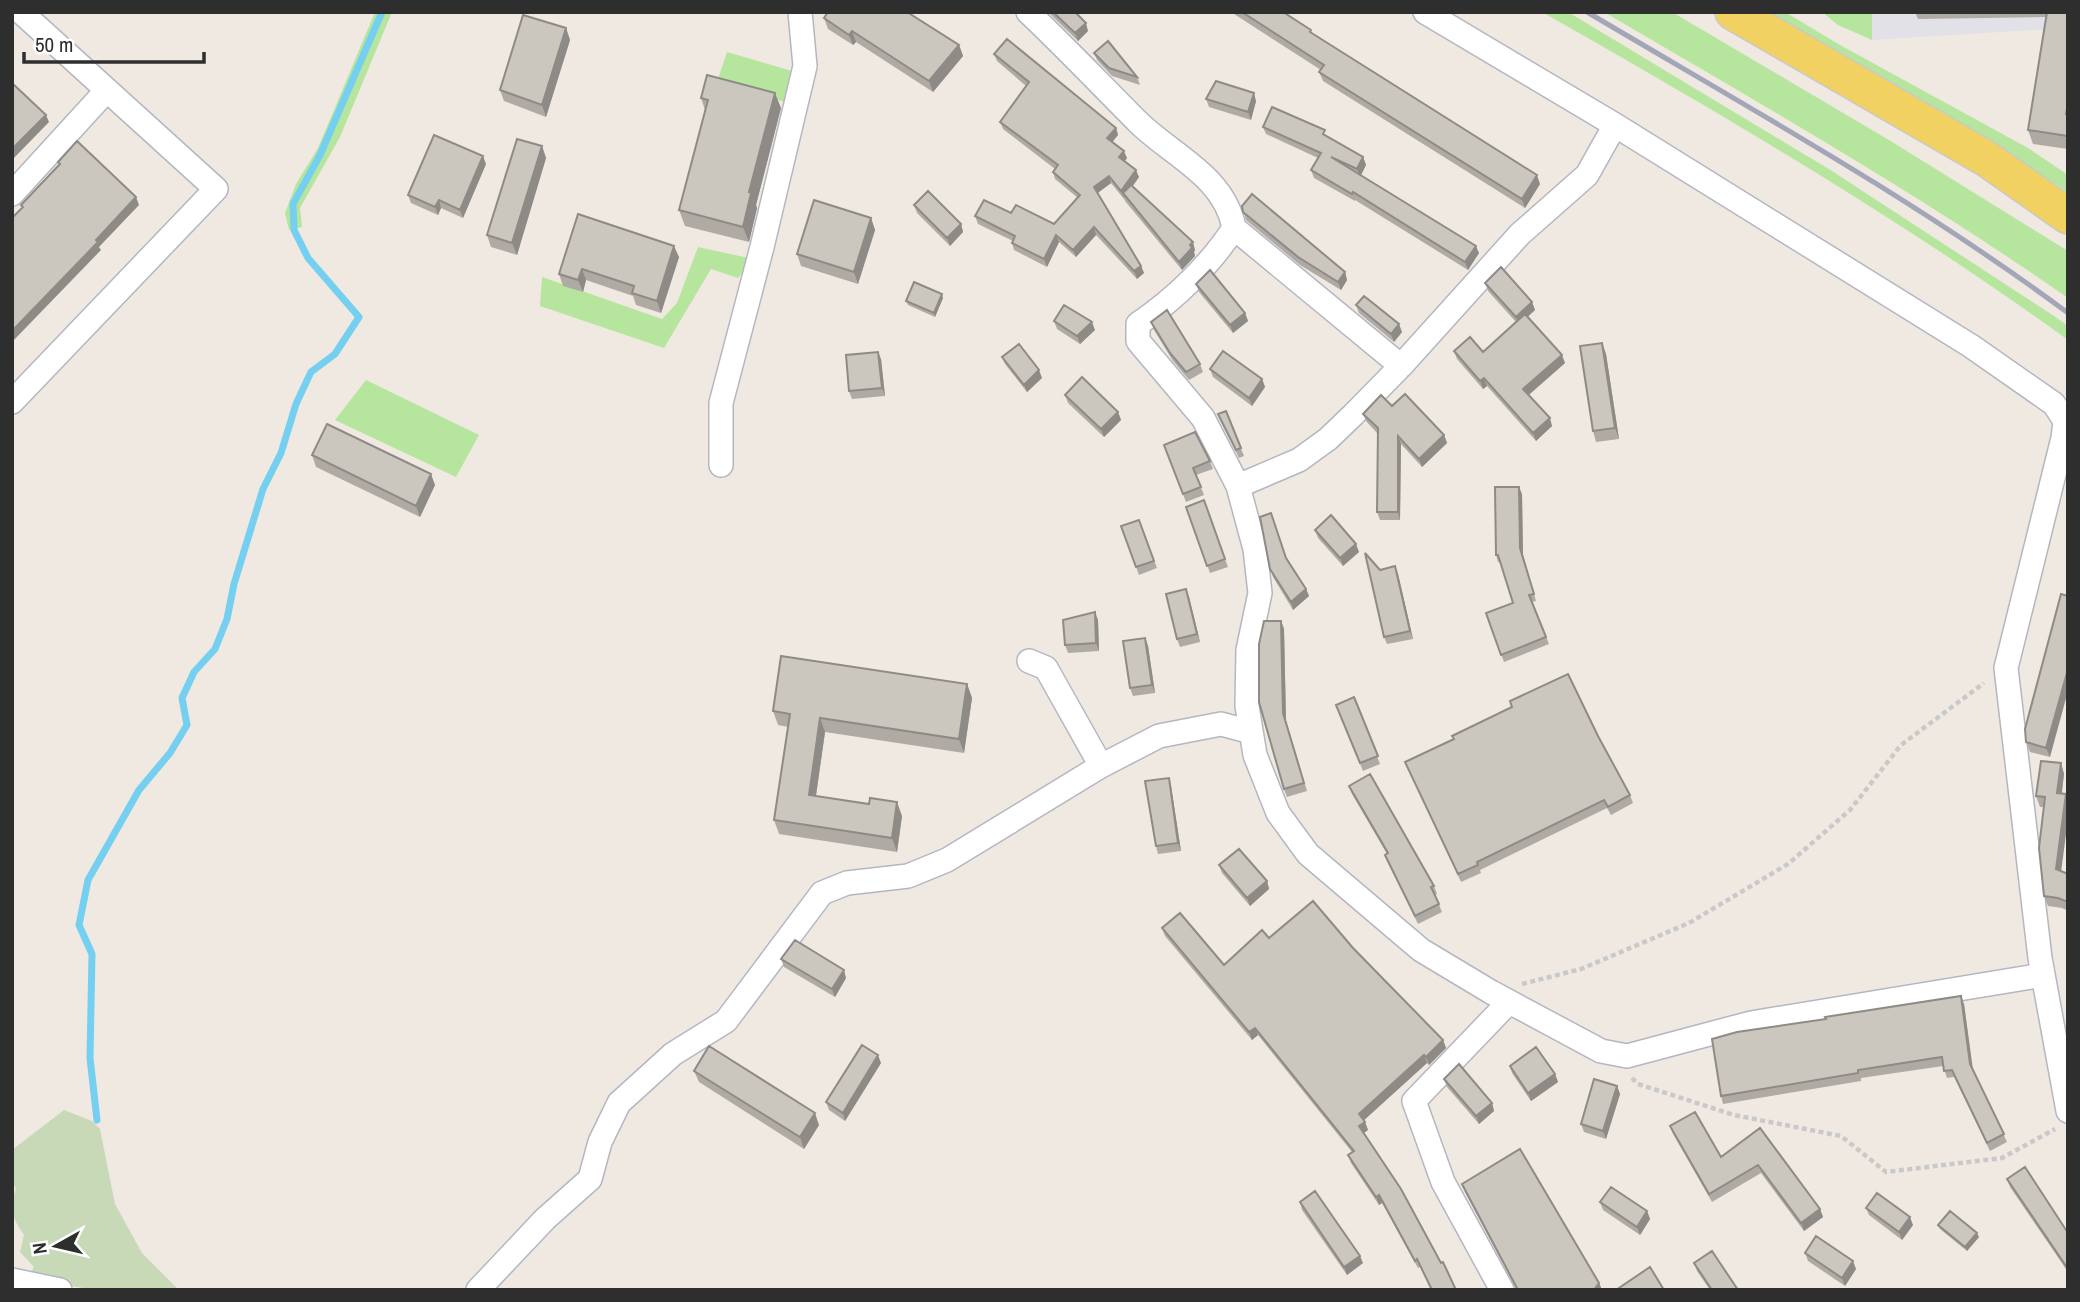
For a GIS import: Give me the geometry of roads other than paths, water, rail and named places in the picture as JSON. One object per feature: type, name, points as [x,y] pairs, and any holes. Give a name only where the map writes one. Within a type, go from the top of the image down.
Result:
[{"type":"main road","points":[[1733,12],[1987,159],[2068,216]]},
{"type":"street","points":[[12,20],[20,12],[216,189],[12,402]]},
{"type":"street","points":[[721,465],[721,403],[805,66],[800,12]]},
{"type":"street","points":[[1028,12],[1142,125],[1197,169],[1217,190],[1231,211],[1234,228],[1401,366]]},
{"type":"street","points":[[1425,12],[1615,125],[1971,346],[2054,404],[2065,421],[2006,668],[2062,1119]]},
{"type":"street","points":[[12,194],[107,90]]},
{"type":"street","points":[[1238,486],[1299,460],[1328,439],[1401,366],[1520,234],[1587,176],[1615,125]]},
{"type":"street","points":[[1234,228],[1220,250],[1162,307],[1138,324],[1138,341],[1203,418],[1238,486],[1255,549],[1260,593],[1248,650],[1247,706],[1255,755],[1278,813],[1308,854],[1421,950],[1500,997],[1601,1051],[1627,1056],[1751,1023],[2043,975]]},
{"type":"street","points":[[1029,661],[1046,668],[1101,766]]},
{"type":"street","points":[[478,1290],[545,1219],[590,1179],[600,1142],[619,1103],[673,1054],[726,1021],[822,893],[847,883],[908,876],[947,860],[1101,766],[1159,736],[1221,724],[1251,732]]},
{"type":"street","points":[[1500,997],[1414,1101],[1443,1182],[1502,1290]]},
{"type":"street","points":[[12,1281],[19,1290]]},
{"type":"street","points":[[12,1281],[60,1290]]},
{"type":"waterway","points":[[97,1120],[90,1058],[92,954],[79,925],[88,880],[139,790],[170,753],[187,725],[182,698],[194,672],[215,649],[227,619],[234,584],[263,489],[281,453],[296,404],[311,372],[335,354],[359,317],[308,258],[294,230],[293,204],[320,155],[382,12]]},
{"type":"railway","points":[[1587,12],[1892,193],[2068,313]]}]
